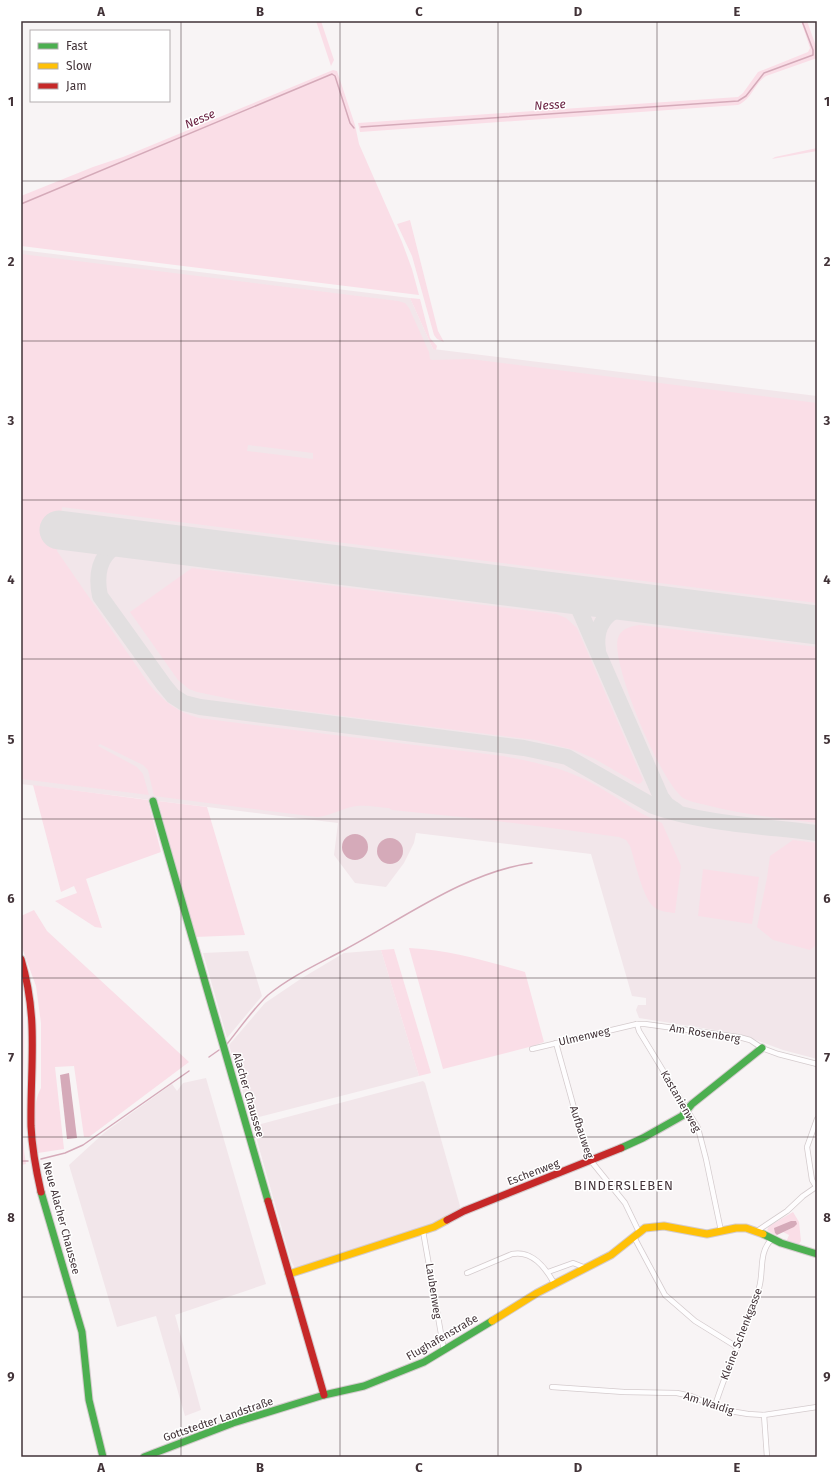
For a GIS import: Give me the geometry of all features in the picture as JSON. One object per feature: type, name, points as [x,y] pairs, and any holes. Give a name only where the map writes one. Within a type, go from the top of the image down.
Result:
[{"type":"street","name":"Alacher Chaussee","points":[[153,801],[324,1395]]},
{"type":"street","name":"Neue Alacher Chaussee","points":[[21,959],[27,978],[33,1010],[35,1045],[31,1127],[35,1159],[41,1190],[82,1332],[88,1394],[103,1457]]},
{"type":"street","name":"Ulmenweg","points":[[532,1049],[637,1024]]},
{"type":"street","name":"Am Rosenberg","points":[[637,1024],[739,1037],[750,1040],[762,1048],[817,1064]]},
{"type":"street","name":"Kastanienweg","points":[[637,1024],[639,1031],[688,1110],[702,1138],[721,1231]]},
{"type":"street","name":"Aufbauweg","points":[[556,1043],[584,1144],[591,1161],[625,1202],[639,1232]]},
{"type":"street","name":"Eschenweg","points":[[289,1274],[423,1231],[464,1211],[591,1161],[643,1138],[672,1122],[688,1110],[692,1104],[762,1048]]},
{"type":"street","points":[[757,1231],[787,1211],[803,1196],[816,1187],[812,1180],[807,1148],[817,1119]]},
{"type":"street","name":"Flughafenstraße","points":[[300,1403],[324,1395],[370,1384],[408,1369],[444,1351],[554,1284],[611,1255],[639,1232],[654,1226],[698,1233],[736,1228],[757,1231],[772,1239],[817,1254]]},
{"type":"street","name":"Laubenweg","points":[[423,1231],[444,1351]]},
{"type":"street","points":[[634,1237],[665,1294],[695,1321],[737,1347]]},
{"type":"street","name":"Kleine Schenkgasse","points":[[715,1406],[721,1385],[730,1368],[759,1288],[763,1255],[772,1239]]},
{"type":"street","points":[[467,1273],[519,1253],[532,1257],[548,1272],[554,1284]]},
{"type":"street","points":[[548,1272],[573,1263],[586,1268]]},
{"type":"street","name":"Am Waidig","points":[[552,1387],[624,1392],[677,1393],[691,1396],[735,1412],[764,1415],[817,1407]]},
{"type":"street","name":"Gottstedter Landstraße","points":[[144,1457],[227,1425],[300,1403]]},
{"type":"street","points":[[764,1415],[767,1457]]},
{"type":"shaded area","points":[[316,21],[321,21],[334,60],[331,66]]},
{"type":"shaded area","points":[[801,21],[807,21],[817,49],[817,58],[766,76],[747,99],[738,105],[360,132],[358,123],[738,97],[743,93],[758,72],[808,52],[810,48]]},
{"type":"shaded area","points":[[333,70],[337,71],[355,125],[359,144],[402,242],[412,269],[419,295],[21,246],[21,196],[93,167],[123,157]]},
{"type":"shaded area","points":[[817,148],[817,151],[772,159],[775,157]]},
{"type":"shaded area","points":[[410,220],[438,331],[444,342],[437,339],[434,335],[412,256],[397,224]]},
{"type":"shaded area","points":[[21,250],[410,298],[433,349],[817,396],[817,1059],[783,1050],[740,1034],[639,1018],[636,1010],[638,1005],[646,1005],[646,998],[632,996],[591,854],[416,833],[414,843],[404,863],[386,887],[355,883],[334,855],[338,823],[21,784]]},
{"type":"shaded area","points":[[21,254],[398,301],[405,303],[409,308],[429,352],[430,359],[432,360],[470,359],[817,403],[817,603],[62,507],[57,551],[149,684],[171,706],[191,716],[199,718],[503,756],[525,760],[578,776],[598,786],[643,814],[662,823],[681,866],[675,913],[659,910],[650,903],[643,888],[630,846],[626,840],[619,837],[490,820],[392,810],[389,808],[370,806],[351,807],[317,817],[154,796],[148,770],[143,765],[100,744],[98,746],[137,767],[143,774],[149,795],[21,779]],"holes":[[[248,445],[313,453],[313,459],[247,451]]]},
{"type":"shaded area","points":[[410,298],[420,299],[430,338],[437,346],[436,350],[433,349]]},
{"type":"shaded area","points":[[192,568],[556,614],[566,618],[577,628],[643,780],[638,784],[595,759],[574,750],[536,740],[264,706],[189,689],[178,680],[130,612]]},
{"type":"shaded area","points":[[640,625],[817,647],[817,823],[748,814],[694,802],[683,798],[674,788],[662,770],[639,721],[622,671],[618,651],[619,635],[630,627]]},
{"type":"shaded area","points":[[33,785],[148,800],[161,852],[86,879],[102,928],[95,927],[55,901],[77,893],[74,886],[61,892]]},
{"type":"shaded area","points":[[158,801],[207,807],[245,935],[195,937]]},
{"type":"shaded area","points":[[355,834],[364,838],[368,847],[364,856],[355,860],[346,856],[342,847],[346,838]]},
{"type":"shaded area","points":[[390,838],[400,841],[403,851],[400,861],[390,864],[380,861],[377,851],[380,841]]},
{"type":"shaded area","points":[[793,840],[817,843],[817,926],[815,946],[810,950],[773,940],[757,927],[770,856]]},
{"type":"shaded area","points":[[703,869],[759,877],[752,924],[698,916]]},
{"type":"shaded area","points":[[34,910],[47,931],[189,1062],[89,1137],[84,1137],[74,1066],[55,1067],[64,1149],[38,1153],[35,1129],[35,1111],[41,1088],[41,1023],[36,986],[21,945],[21,916]]},
{"type":"shaded area","points":[[409,948],[454,954],[525,972],[544,1042],[443,1069]]},
{"type":"shaded area","points":[[394,949],[431,1073],[419,1076],[381,950]]},
{"type":"shaded area","points":[[381,950],[419,1076],[259,1117],[250,1116],[229,1045],[265,1003],[302,978],[344,953]]},
{"type":"shaded area","points":[[248,951],[262,996],[227,1038],[203,953]]},
{"type":"shaded area","points":[[21,994],[24,1037],[22,1122],[26,1164],[21,1165]]},
{"type":"shaded area","points":[[69,1073],[77,1138],[67,1139],[60,1075]]},
{"type":"shaded area","points":[[206,1078],[266,1284],[175,1315],[201,1410],[185,1416],[156,1316],[117,1327],[69,1165],[105,1132],[172,1084],[177,1091],[183,1083]]},
{"type":"shaded area","points":[[423,1081],[425,1083],[460,1206],[459,1210],[415,1232],[295,1268],[291,1261],[254,1130],[261,1124]]},
{"type":"shaded area","points":[[793,1212],[799,1222],[801,1241],[799,1244],[787,1240],[789,1235],[783,1232],[794,1227],[775,1233],[777,1236],[767,1230],[769,1226]]},
{"type":"shaded area","points":[[791,1221],[796,1221],[797,1224],[777,1235],[775,1233],[774,1228]]},
{"type":"waterway","name":"Nesse","points":[[361,127],[738,101],[746,96],[764,73],[813,55],[813,50],[802,21]]},
{"type":"waterway","name":"Nesse","points":[[21,204],[332,74],[335,76],[350,123],[354,128]]},
{"type":"waterway","points":[[227,1044],[262,1000],[296,976],[459,886],[507,868],[532,863]]},
{"type":"waterway","points":[[209,1057],[219,1050]]},
{"type":"waterway","points":[[41,1159],[65,1153],[83,1145],[189,1071]]},
{"type":"waterway","points":[[21,1161],[28,1161]]},
{"type":"taxiway","points":[[144,540],[131,541],[121,544],[112,549],[106,555],[101,563],[99,573],[98,584],[100,596],[164,685],[173,696],[184,703],[200,707],[524,748],[567,757],[653,806],[672,812],[713,821],[817,833]]},
{"type":"taxiway","points":[[532,589],[552,592],[564,596],[579,609],[661,797],[667,805],[676,811]]},
{"type":"taxiway","points":[[598,650],[597,639],[599,630],[609,615],[624,606],[644,604]]},
{"type":"runway","points":[[59,530],[817,625]]},
{"type":"traffic: fast","points":[[153,801],[268,1201]]},
{"type":"traffic: fast","points":[[621,1148],[643,1138],[682,1116],[692,1104],[762,1048]]},
{"type":"traffic: fast","points":[[41,1192],[82,1332],[89,1400],[103,1457]]},
{"type":"traffic: fast","points":[[763,1234],[781,1243],[817,1254]]},
{"type":"traffic: fast","points":[[144,1457],[233,1423],[324,1395],[364,1386],[424,1362],[492,1321]]},
{"type":"traffic: slow","points":[[289,1274],[434,1227],[447,1220]]},
{"type":"traffic: slow","points":[[492,1321],[537,1293],[611,1255],[645,1228],[664,1226],[707,1234],[736,1228],[746,1228],[763,1234]]},
{"type":"traffic: jam","points":[[21,959],[27,981],[32,1022],[31,1126],[34,1159],[41,1192]]},
{"type":"traffic: jam","points":[[447,1220],[464,1211],[621,1148]]},
{"type":"traffic: jam","points":[[268,1201],[324,1395]]},
{"type":"district","name":"BINDERSLEBEN","points":[[624,1185]]}]
